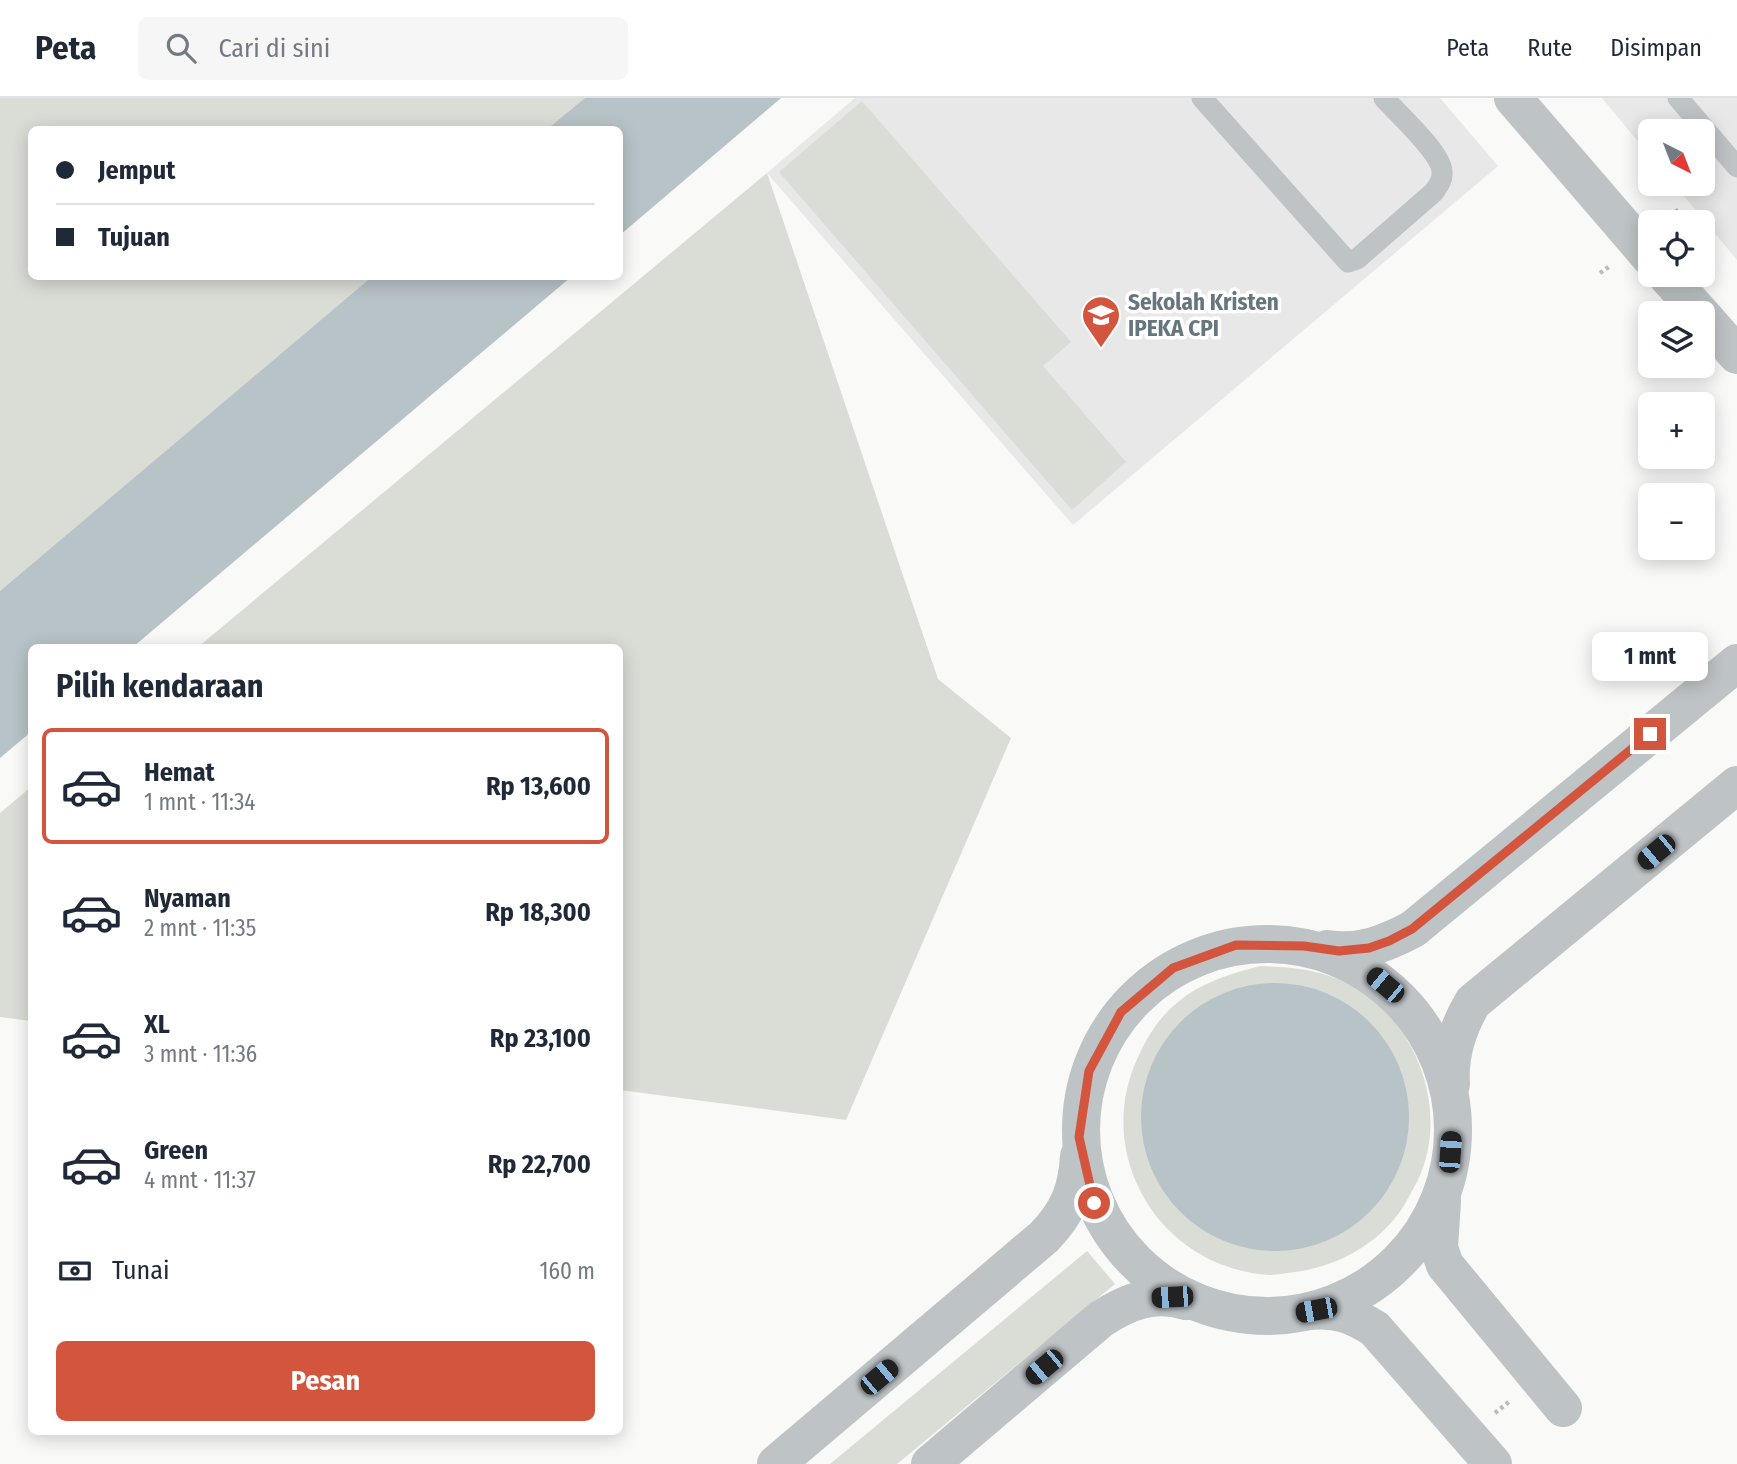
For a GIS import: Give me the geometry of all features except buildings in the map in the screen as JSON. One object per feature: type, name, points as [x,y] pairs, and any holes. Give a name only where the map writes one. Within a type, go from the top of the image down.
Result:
[{"type":"street","points":[[1513,98],[1638,243]]},
{"type":"street","points":[[1676,287],[1689,301]]},
{"type":"street","points":[[1715,331],[1737,355]]},
{"type":"street","points":[[776,1464],[1044,1237],[1062,1218],[1070,1202],[1078,1173],[1079,1137],[1089,1071],[1121,1012],[1152,985],[1173,968],[1236,945],[1304,946],[1339,951],[1369,948],[1412,929],[1737,663]]},
{"type":"street","points":[[1563,1408],[1446,1265],[1440,1248],[1441,1205],[1448,1175],[1453,1106],[1450,1075],[1459,1025],[1473,1002],[1737,785]]},
{"type":"street","points":[[1304,946],[1367,970],[1404,1001],[1432,1041],[1453,1106]]},
{"type":"street","points":[[1079,1137],[1094,1203],[1119,1245],[1152,1279],[1211,1309]]},
{"type":"street","points":[[1285,1316],[1351,1298],[1419,1238],[1448,1175]]},
{"type":"street","points":[[930,1464],[1101,1319],[1140,1299],[1172,1297],[1211,1309],[1285,1316],[1316,1310],[1357,1317],[1375,1329],[1480,1450]]},
{"type":"lane","points":[[1202,98],[1348,262],[1357,259],[1434,192],[1440,183],[1443,170],[1436,156],[1384,98]]},
{"type":"lane","points":[[1678,98],[1737,167]]},
{"type":"path","points":[[1480,1450],[1537,1377]]},
{"type":"shaded area","points":[[0,98],[585,98],[551,126],[28,126],[28,280],[369,280],[0,591]]},
{"type":"shaded area","points":[[585,98],[781,98],[623,232],[623,126],[551,126]]},
{"type":"shaded area","name":"Sekolah Kristen IPEKA CPI","points":[[855,98],[1440,98],[1498,166],[1073,525],[767,173]]},
{"type":"shaded area","points":[[1602,98],[1737,98],[1737,260],[1715,233],[1715,210],[1696,210],[1684,196],[1715,196],[1715,119],[1638,119],[1638,142]]},
{"type":"shaded area","points":[[862,101],[1071,342],[1043,366],[1126,462],[1072,510],[779,172]]},
{"type":"shaded area","points":[[767,173],[938,679],[1011,738],[846,1120],[623,1090],[623,644],[202,644]]},
{"type":"shaded area","points":[[368,280],[567,280],[137,644],[28,644],[28,735],[0,758],[0,591]]},
{"type":"shaded area","points":[[28,790],[28,1021],[0,1017],[0,813]]},
{"type":"shaded area","points":[[1260,966],[1293,968],[1326,975],[1347,983],[1372,999],[1394,1021],[1411,1046],[1423,1074],[1429,1103],[1430,1134],[1425,1163],[1398,1215],[1375,1238],[1337,1261],[1272,1275],[1230,1268],[1196,1252],[1168,1229],[1145,1200],[1130,1167],[1124,1131],[1126,1094],[1138,1057],[1160,1020],[1178,1002],[1197,989]]},
{"type":"shaded area","points":[[1275,983],[1326,993],[1370,1022],[1399,1066],[1409,1117],[1399,1168],[1370,1212],[1326,1241],[1275,1251],[1224,1241],[1180,1212],[1151,1168],[1141,1117],[1151,1066],[1180,1022],[1224,993]]},
{"type":"shaded area","points":[[1087,1251],[1115,1284],[897,1464],[830,1464]]},
{"type":"place","name":"Sekolah Kristen IPEKA CPI","points":[[1101,349]]},
{"type":"route","points":[[1094,1203],[1079,1137],[1089,1071],[1121,1012],[1173,968],[1236,945],[1304,946],[1339,951],[1369,948],[1389,941],[1412,929],[1650,734]]}]
